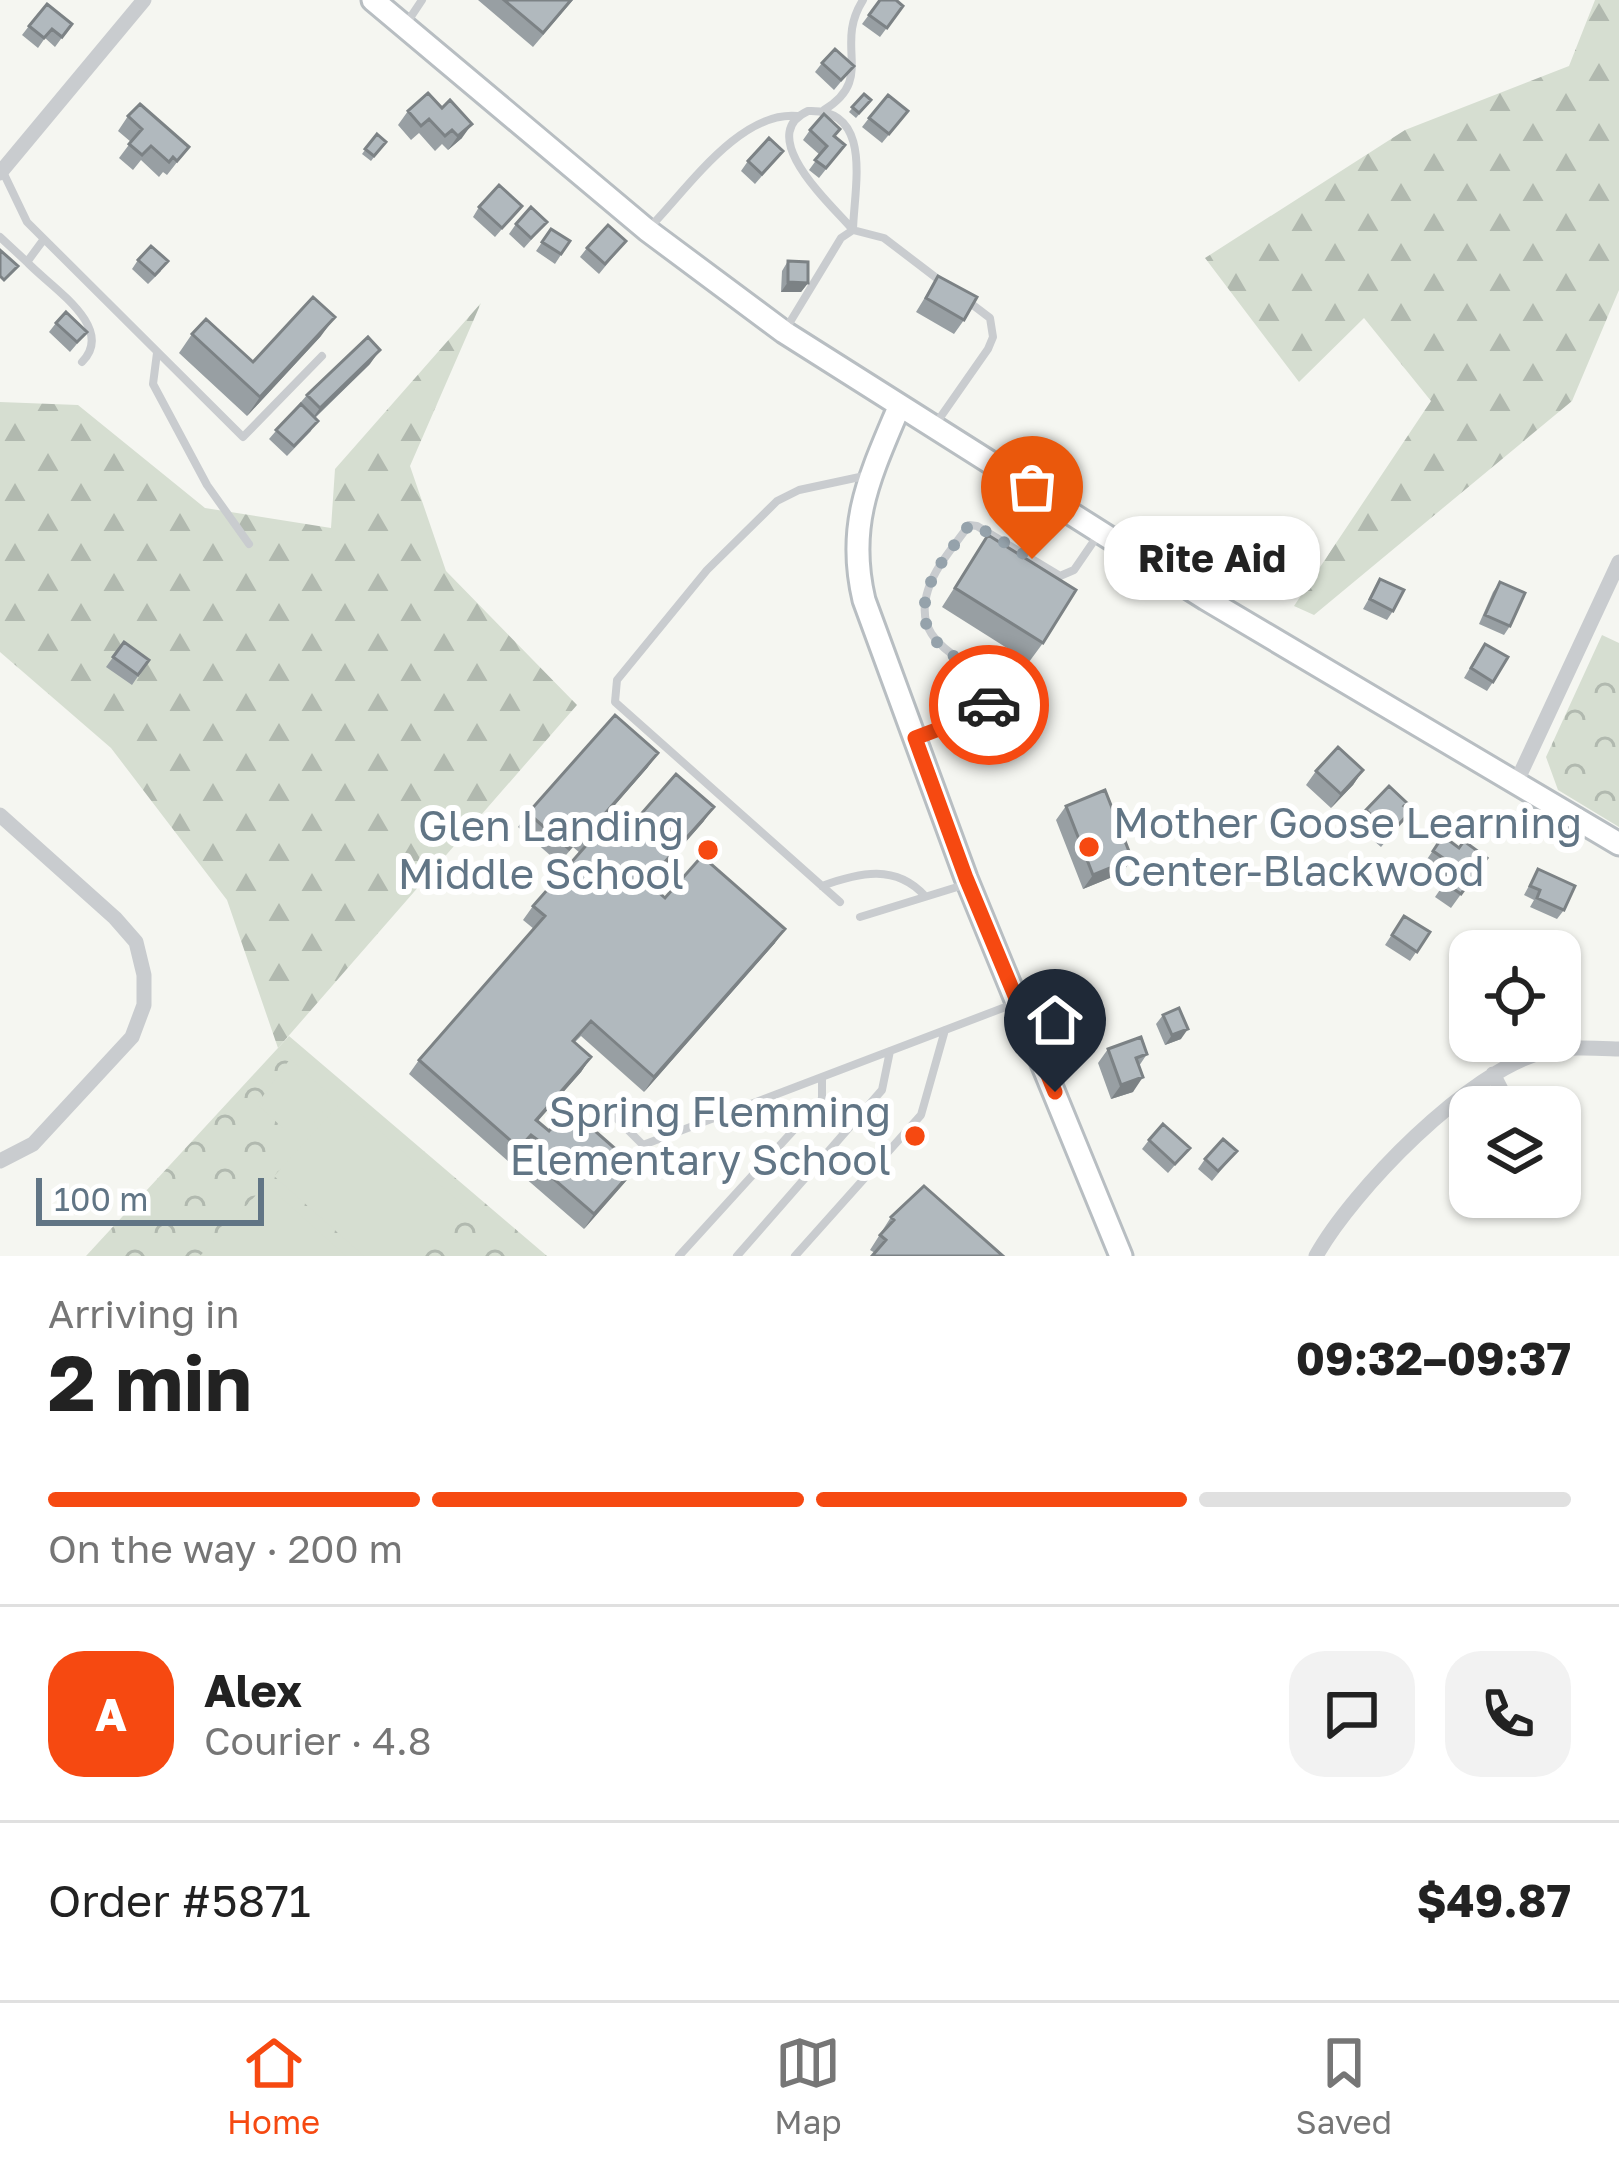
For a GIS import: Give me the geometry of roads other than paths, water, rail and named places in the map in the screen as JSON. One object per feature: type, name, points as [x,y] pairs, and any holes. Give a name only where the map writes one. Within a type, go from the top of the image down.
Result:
[{"type":"main road","points":[[373,0],[647,230],[784,332],[1100,532],[1619,844]]},
{"type":"main road","points":[[899,407],[871,475],[856,530],[858,572],[969,883],[1121,1256]]},
{"type":"street","points":[[1,171],[144,0]]},
{"type":"street","points":[[1516,783],[1619,562]]},
{"type":"street","points":[[0,814],[126,930],[136,942],[144,975],[144,1006],[133,1036],[33,1144],[0,1161]]},
{"type":"street","points":[[1316,1256],[1400,1153],[1493,1074],[1541,1052],[1619,1049]]},
{"type":"street","points":[[1493,1074],[1499,1086]]},
{"type":"lane","points":[[405,26],[422,0]]},
{"type":"lane","points":[[647,230],[739,134],[760,121],[823,111],[840,100],[850,86],[853,67],[849,27],[863,0]]},
{"type":"lane","points":[[823,111],[849,129],[856,144],[853,230]]},
{"type":"lane","points":[[797,116],[792,138],[797,166],[853,230],[884,238],[990,318],[993,337],[988,349],[933,428]]},
{"type":"lane","points":[[1,171],[27,222],[244,437],[322,356]]},
{"type":"lane","points":[[784,332],[841,238],[853,230]]},
{"type":"lane","points":[[0,237],[84,317],[93,333],[90,354],[82,362]]},
{"type":"lane","points":[[27,262],[44,239]]},
{"type":"lane","points":[[157,351],[153,384],[207,485],[249,544]]},
{"type":"lane","points":[[840,902],[616,702],[617,680],[707,570],[777,501],[799,490],[871,475]]},
{"type":"lane","points":[[915,738],[989,706],[992,694],[985,679],[937,645],[926,615],[931,582],[969,525],[1060,576],[1074,570],[1100,532]]},
{"type":"lane","points":[[822,886],[885,872],[907,879],[926,897]]},
{"type":"lane","points":[[860,917],[969,883]]},
{"type":"lane","points":[[602,1104],[643,1145],[1018,1002]]},
{"type":"lane","points":[[795,1256],[921,1115],[945,1030]]},
{"type":"lane","points":[[737,1256],[882,1090],[890,1051]]},
{"type":"lane","points":[[679,1256],[822,1100],[822,1077]]},
{"type":"place","name":"Rite Aid","points":[[1032,559]]},
{"type":"place","name":"Mother Goose Learning Center-Blackwood","points":[[1089,847]]},
{"type":"place","name":"Glen Landing Middle School","points":[[708,850]]},
{"type":"place","name":"Spring Flemming Elementary School","points":[[915,1136]]}]
